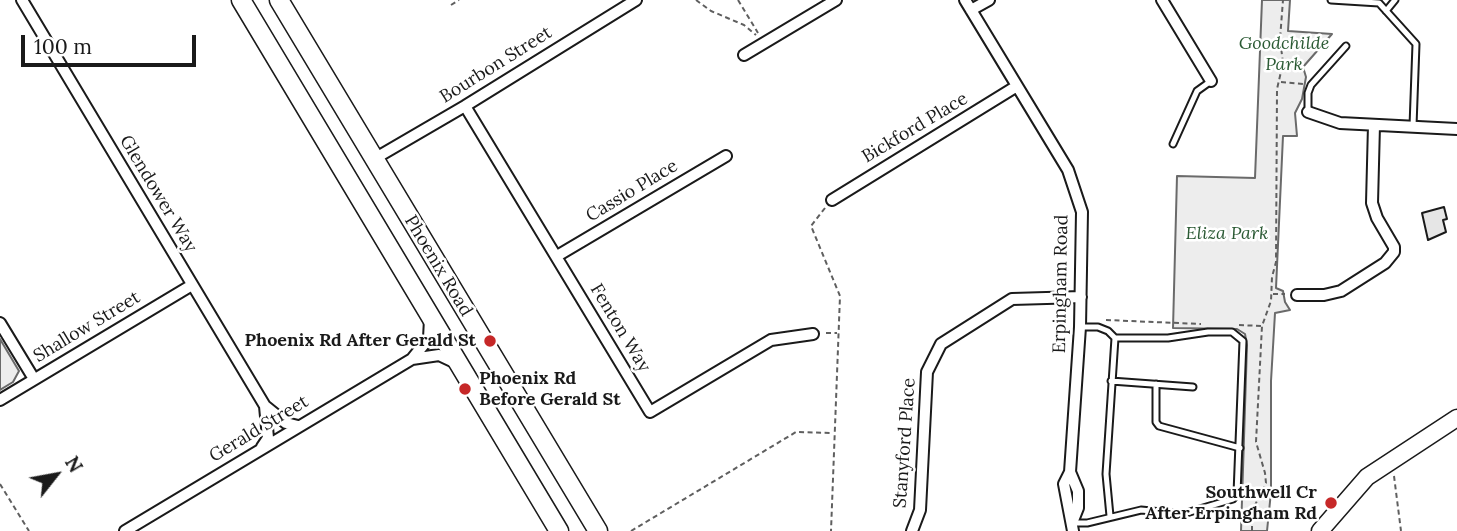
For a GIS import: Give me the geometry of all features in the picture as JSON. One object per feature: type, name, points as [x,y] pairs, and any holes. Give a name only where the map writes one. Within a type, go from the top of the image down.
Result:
[{"type":"main road","name":"Phoenix Road","points":[[241,0],[559,531]]},
{"type":"main road","name":"Phoenix Road","points":[[279,0],[598,531]]},
{"type":"street","name":"Glendower Way","points":[[22,0],[265,406],[286,423],[298,426]]},
{"type":"street","name":"Bourbon Street","points":[[374,159],[636,0]]},
{"type":"street","points":[[744,55],[836,0]]},
{"type":"street","points":[[968,5],[989,0]]},
{"type":"street","points":[[1162,0],[1211,81]]},
{"type":"street","name":"Erpingham Road","points":[[968,5],[1068,170],[1082,212],[1080,323],[1070,472],[1079,491],[1073,527]]},
{"type":"street","name":"Bickford Place","points":[[832,200],[1017,86]]},
{"type":"street","name":"Fenton Way","points":[[465,106],[650,412],[771,340],[813,334]]},
{"type":"street","points":[[1308,112],[1340,123],[1457,129]]},
{"type":"street","points":[[1297,295],[1324,295],[1341,291],[1385,263],[1394,252],[1395,247],[1377,218],[1372,203],[1374,125]]},
{"type":"street","name":"Cassio Place","points":[[557,256],[726,156]]},
{"type":"street","name":"Shallow Street","points":[[0,400],[192,285]]},
{"type":"street","name":"Stanyford Place","points":[[912,531],[920,510],[927,372],[941,344],[1012,299],[1081,297]]},
{"type":"street","name":"Gerald Street","points":[[125,531],[412,359],[429,338],[430,316]]},
{"type":"street","points":[[0,323],[34,379]]},
{"type":"street","name":"Gerald Street","points":[[412,359],[439,355],[458,364]]},
{"type":"street","name":"Glendower Way","points":[[260,449],[268,438],[265,406]]},
{"type":"street","points":[[1320,531],[1360,484],[1457,418]]},
{"type":"lane","points":[[1331,0],[1379,3],[1416,44],[1413,127]]},
{"type":"lane","points":[[1386,10],[1395,0]]},
{"type":"lane","points":[[1308,112],[1311,85],[1346,46]]},
{"type":"lane","points":[[1172,144],[1197,91],[1211,81]]},
{"type":"lane","points":[[1073,527],[1142,510],[1183,514],[1233,499],[1237,494],[1240,448],[1243,341],[1238,335],[1208,332],[1168,338],[1115,338],[1108,331],[1080,323]]},
{"type":"lane","points":[[1110,516],[1106,474],[1115,338]]},
{"type":"lane","points":[[1111,381],[1193,387]]},
{"type":"lane","points":[[1156,384],[1156,422],[1159,426],[1240,448]]},
{"type":"path","points":[[451,5],[459,0]]},
{"type":"path","points":[[696,0],[711,11],[744,25],[764,43]]},
{"type":"path","points":[[738,0],[764,43]]},
{"type":"path","points":[[1252,531],[1252,511],[1266,483],[1256,442],[1262,326],[1272,295],[1276,262],[1283,0]]},
{"type":"path","points":[[1279,82],[1311,85]]},
{"type":"path","points":[[831,531],[840,296],[810,226],[832,200]]},
{"type":"path","points":[[1272,295],[1297,295]]},
{"type":"path","points":[[1080,323],[1206,324]]},
{"type":"path","points":[[1234,325],[1262,326]]},
{"type":"path","points":[[813,334],[838,333]]},
{"type":"path","points":[[631,531],[796,432],[834,433]]},
{"type":"path","points":[[1386,464],[1394,476],[1397,489],[1401,531]]},
{"type":"path","points":[[0,484],[29,531]]},
{"type":"shaded area","points":[[1262,0],[1290,0],[1288,31],[1332,34],[1303,67],[1306,77],[1302,99],[1295,113],[1297,136],[1283,136],[1276,288],[1283,291],[1290,310],[1275,313],[1271,381],[1271,492],[1267,531],[1241,531],[1247,345],[1245,334],[1237,329],[1173,328],[1177,176],[1255,178]]},
{"type":"shaded area","points":[[0,339],[19,371],[13,382],[0,390]]},
{"type":"building","points":[[1444,207],[1446,232],[1428,240],[1422,213]]},
{"type":"place","name":"Phoenix Rd After Gerald St","points":[[490,341]]},
{"type":"place","name":"Phoenix Rd Before Gerald St","points":[[465,389]]},
{"type":"place","name":"Southwell Cr After Erpingham Rd","points":[[1331,503]]},
{"type":"park label","name":"Goodchilde Park","points":[[1284,54]]},
{"type":"park label","name":"Eliza Park","points":[[1227,234]]}]
